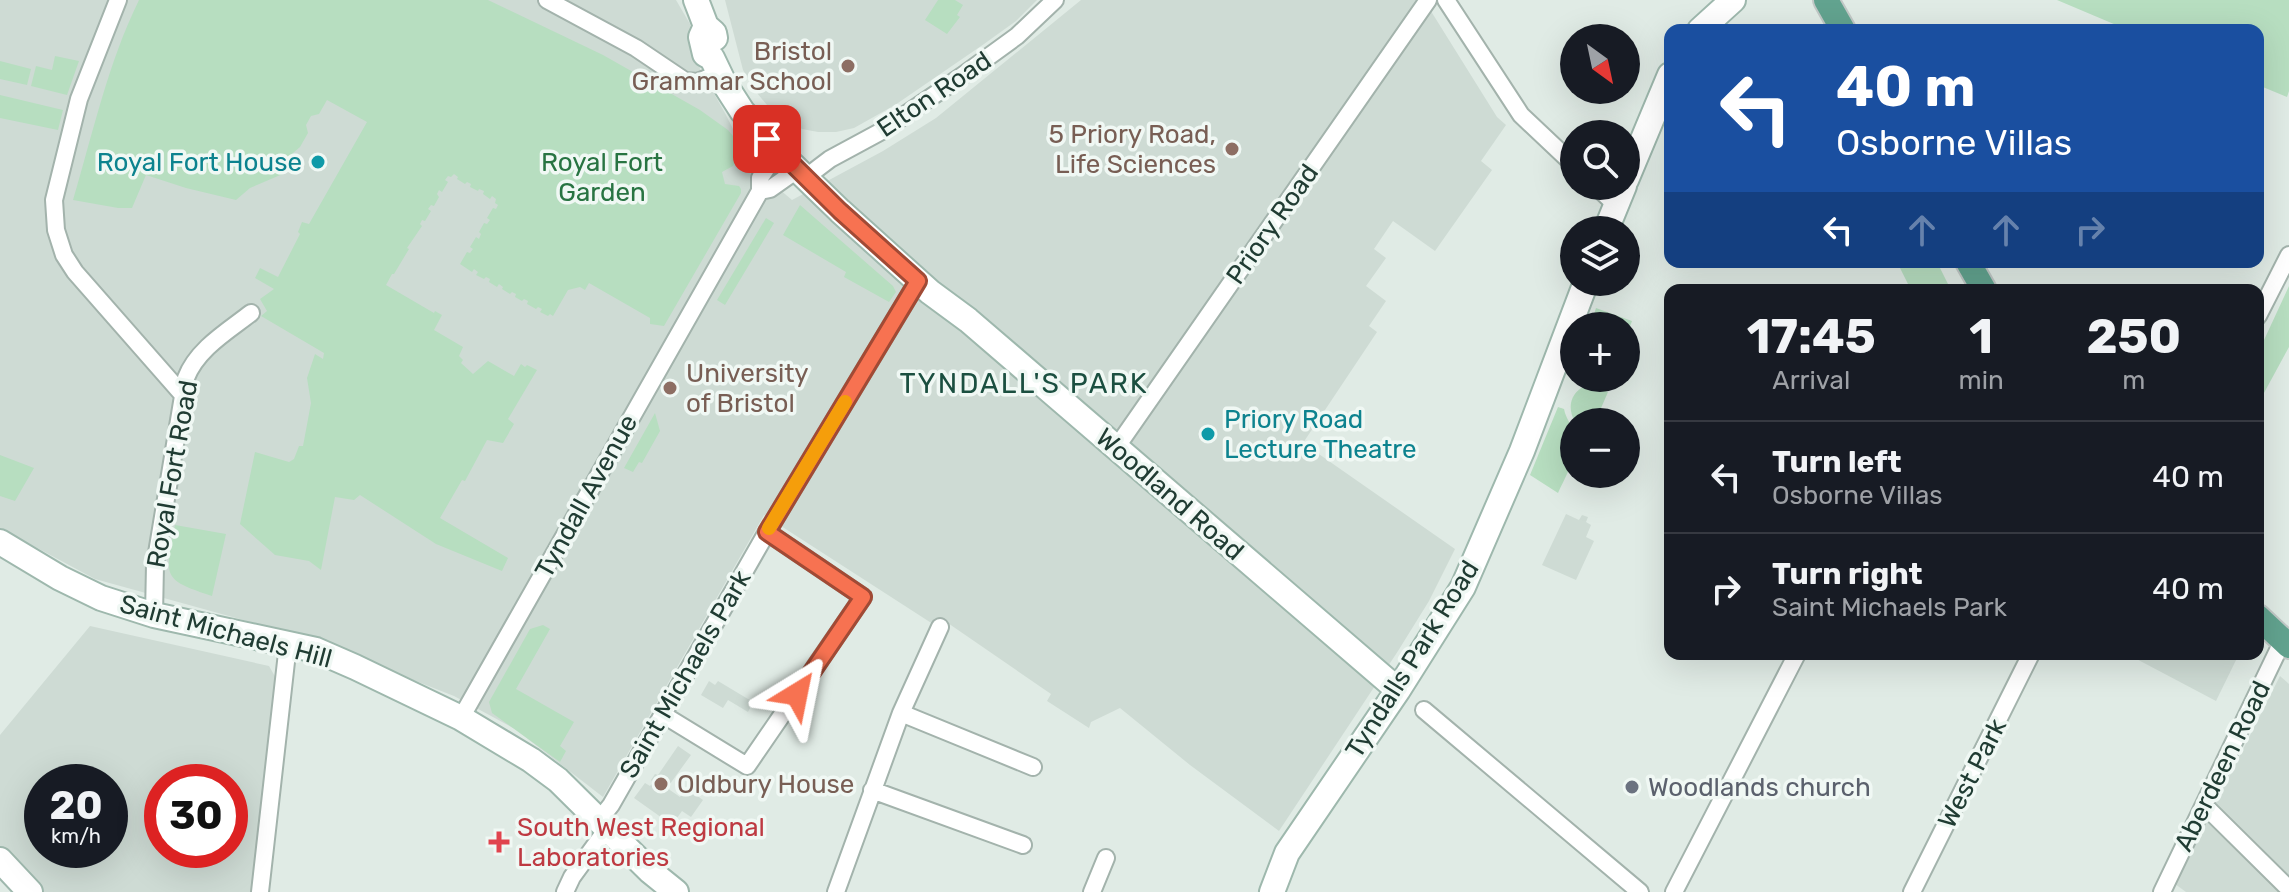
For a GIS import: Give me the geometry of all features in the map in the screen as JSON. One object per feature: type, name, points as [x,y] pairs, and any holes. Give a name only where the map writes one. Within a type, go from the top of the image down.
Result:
[{"type":"main road","points":[[1826,0],[1840,24]]},
{"type":"main road","points":[[2264,623],[2286,643]]},
{"type":"street","points":[[118,0],[79,99],[57,187],[53,219],[64,255],[75,272],[183,395]]},
{"type":"street","points":[[547,0],[636,48],[685,81],[698,82],[716,65]]},
{"type":"street","name":"Woodland Road","points":[[696,0],[706,26],[701,37],[705,54],[716,65],[742,111],[801,174],[918,281],[968,320],[1398,690]]},
{"type":"street","name":"Elton Road","points":[[801,174],[880,132],[962,76],[1017,36],[1055,0]]},
{"type":"street","name":"Priory Road","points":[[1116,448],[1428,0]]},
{"type":"street","points":[[1446,0],[1521,115],[1560,152]]},
{"type":"street","points":[[1707,24],[1733,0]]},
{"type":"street","points":[[1640,147],[1664,89]]},
{"type":"street","name":"Tyndall Avenue","points":[[461,718],[760,191],[760,178],[778,151]]},
{"type":"street","points":[[760,191],[801,174]]},
{"type":"street","points":[[2264,304],[2289,255]]},
{"type":"street","name":"Saint Michaels Park","points":[[565,892],[662,714],[767,532],[918,281]]},
{"type":"street","name":"Tyndalls Park Road","points":[[1272,892],[1287,853],[1398,690],[1463,587],[1522,451],[1581,296]]},
{"type":"street","name":"Royal Fort Road","points":[[154,615],[155,565],[189,372],[217,339],[251,313]]},
{"type":"street","points":[[662,714],[747,766],[863,597],[767,532]]},
{"type":"street","name":"Saint Michaels Hill","points":[[0,542],[101,598],[154,615],[316,650],[461,718],[558,780],[650,871],[676,892]]},
{"type":"street","points":[[836,892],[901,713],[940,627]]},
{"type":"street","name":"Aberdeen Road","points":[[2162,892],[2286,643]]},
{"type":"street","points":[[260,892],[288,644]]},
{"type":"street","points":[[1674,892],[1794,660]]},
{"type":"street","name":"West Park","points":[[1912,892],[2028,660]]},
{"type":"street","points":[[1424,710],[1640,892]]},
{"type":"street","points":[[901,713],[1033,767]]},
{"type":"street","points":[[872,790],[1023,845]]},
{"type":"street","points":[[2204,805],[2289,889]]},
{"type":"street","points":[[1092,892],[1106,858]]},
{"type":"street","points":[[0,860],[30,892]]},
{"type":"shaded area","name":"University of Bristol","points":[[0,0],[676,0],[690,24],[700,69],[745,153],[792,200],[883,151],[936,118],[1081,0],[1424,0],[1497,117],[1506,125],[1481,161],[1492,170],[1435,251],[1393,221],[1374,249],[1386,258],[1366,286],[1386,301],[1369,326],[1377,332],[1303,443],[1455,549],[1429,601],[1398,651],[1279,831],[1120,708],[1091,722],[1089,728],[1047,701],[1051,694],[942,619],[936,626],[764,515],[603,797],[515,729],[454,696],[301,636],[95,579],[0,528]]},
{"type":"shaded area","name":"Bristol Grammar School","points":[[725,0],[1037,0],[1016,21],[895,105],[854,128],[818,132],[802,129],[772,111],[757,93],[743,70]]},
{"type":"shaded area","points":[[1566,514],[1579,520],[1582,515],[1588,517],[1586,522],[1591,525],[1586,537],[1594,541],[1576,580],[1542,565]]},
{"type":"shaded area","points":[[90,626],[269,666],[277,680],[256,892],[36,892],[0,850],[0,735]]},
{"type":"shaded area","points":[[2138,660],[2236,660],[2216,701]]},
{"type":"shaded area","points":[[2280,676],[2289,684],[2289,892],[2186,892],[2175,884]]},
{"type":"shaded area","points":[[709,681],[715,685],[718,681],[753,702],[748,712],[728,700],[723,708],[701,695]]},
{"type":"shaded area","name":"Oldbury House","points":[[678,746],[691,755],[667,788],[680,797],[686,788],[703,800],[691,817],[682,811],[672,825],[634,798],[645,783],[650,786],[655,774],[658,775]]},
{"type":"green space","name":"Royal Fort Garden","points":[[139,0],[488,0],[603,55],[700,110],[728,130],[738,142],[739,155],[733,166],[722,172],[725,184],[739,186],[741,193],[664,326],[650,324],[650,318],[589,283],[585,290],[580,287],[568,290],[553,316],[548,316],[540,312],[542,309],[536,309],[527,304],[528,301],[522,301],[515,297],[516,294],[502,289],[499,284],[497,287],[489,282],[490,279],[476,275],[478,272],[474,269],[472,272],[460,264],[467,252],[473,249],[470,247],[476,237],[479,239],[484,223],[487,224],[490,220],[487,218],[498,205],[492,196],[490,199],[483,194],[484,191],[470,187],[471,184],[465,184],[454,174],[445,180],[448,182],[442,192],[439,190],[434,206],[428,209],[431,211],[425,221],[422,220],[422,226],[392,274],[386,285],[442,315],[434,330],[463,347],[459,356],[463,360],[461,363],[473,374],[488,361],[514,376],[521,364],[537,370],[508,419],[514,424],[503,443],[487,440],[440,518],[508,558],[502,571],[436,544],[360,495],[354,500],[335,497],[321,570],[309,561],[275,555],[240,524],[255,452],[289,462],[294,459],[299,446],[303,446],[311,403],[307,378],[315,354],[323,359],[324,353],[261,316],[267,311],[260,299],[274,289],[255,278],[260,268],[278,277],[300,234],[302,222],[309,224],[367,122],[327,100],[319,114],[311,116],[306,125],[308,133],[293,153],[285,173],[250,188],[236,200],[146,175],[132,208],[73,200],[110,73]]},
{"type":"green space","points":[[938,0],[955,0],[963,5],[957,15],[960,17],[947,34],[925,20]]},
{"type":"green space","points":[[2057,0],[2289,0],[2287,97],[2264,87],[2264,24],[2114,24]]},
{"type":"green space","points":[[55,56],[79,61],[67,95],[31,86],[36,66],[52,70]]},
{"type":"green space","points":[[0,61],[31,69],[27,85],[0,79]]},
{"type":"green space","points":[[0,95],[63,110],[58,130],[0,118]]},
{"type":"green space","points":[[800,205],[893,286],[896,292],[889,302],[844,277],[846,272],[783,235]]},
{"type":"green space","points":[[766,218],[774,223],[725,305],[717,300]]},
{"type":"green space","points":[[1900,268],[1940,268],[1948,284],[1908,284]]},
{"type":"green space","points":[[2289,286],[2289,347],[2264,393],[2264,340]]},
{"type":"green space","points":[[1608,392],[1601,408],[1571,408],[1576,393]]},
{"type":"green space","points":[[1558,407],[1561,408],[1558,493],[1530,475]]},
{"type":"green space","points":[[655,413],[660,431],[642,463],[639,462],[633,472],[624,468]]},
{"type":"green space","points":[[0,455],[34,468],[15,501],[0,496]]},
{"type":"green space","points":[[175,525],[226,534],[212,596],[183,585],[171,574],[169,556]]},
{"type":"green space","points":[[543,625],[550,629],[516,689],[574,722],[560,746],[566,751],[560,762],[492,713],[489,702],[530,629]]},
{"type":"slow traffic","points":[[769,528],[845,402]]},
{"type":"place","name":"Bristol Grammar School","points":[[848,66]]},
{"type":"place","name":"5 Priory Road, Life Sciences","points":[[1232,149]]},
{"type":"place","name":"Royal Fort House","points":[[318,162]]},
{"type":"place","name":"University of Bristol","points":[[670,388]]},
{"type":"place","name":"Priory Road Lecture Theatre","points":[[1208,434]]},
{"type":"place","name":"Oldbury House","points":[[661,784]]},
{"type":"place","name":"Woodlands church","points":[[1632,787]]},
{"type":"place","name":"South West Regional Laboratories","points":[[499,842]]},
{"type":"district","name":"TYNDALL'S PARK","points":[[1024,383]]},
{"type":"route","points":[[767,139],[840,211],[918,281],[767,532],[863,597],[797,694]]}]
